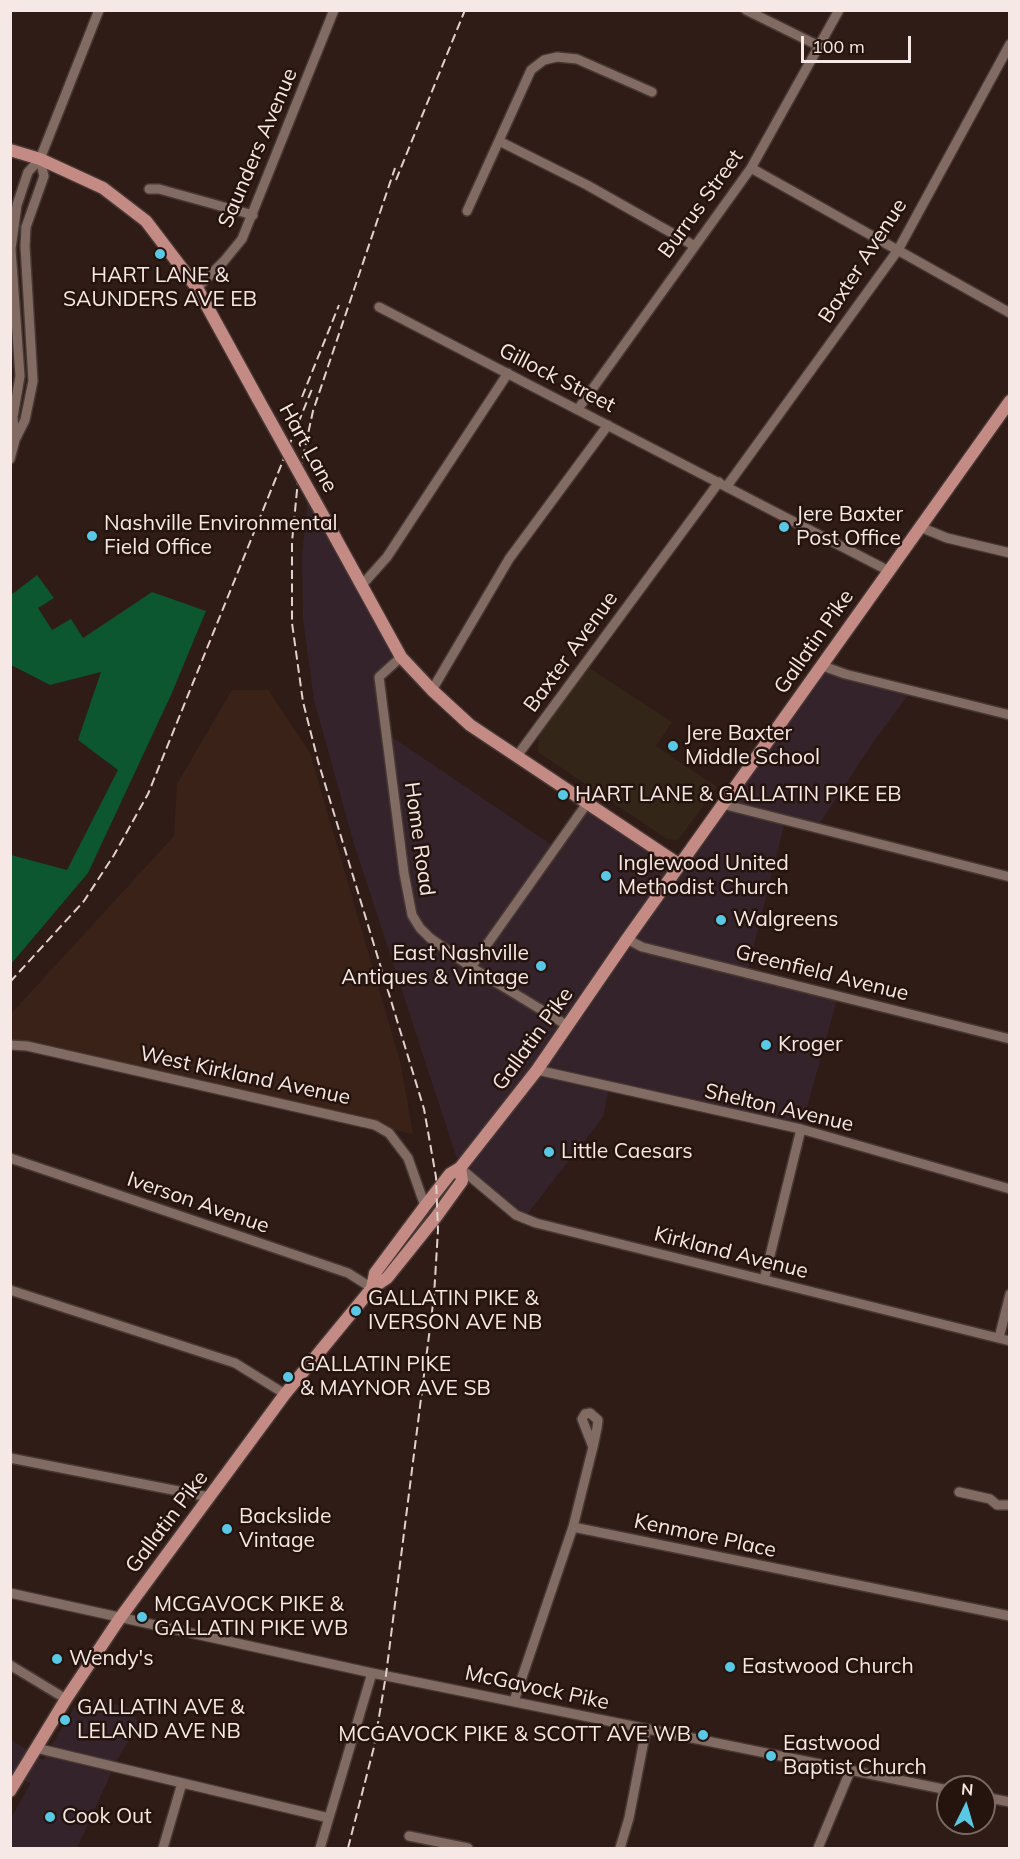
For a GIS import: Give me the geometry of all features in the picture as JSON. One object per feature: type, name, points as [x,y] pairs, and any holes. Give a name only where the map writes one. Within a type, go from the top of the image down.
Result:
[{"type":"main road","name":"Hart Lane","points":[[10,150],[40,159],[103,188],[147,221],[197,288],[401,657],[470,725],[680,865]]},
{"type":"main road","name":"Gallatin Pike","points":[[372,1288],[375,1273],[425,1206],[450,1174],[460,1168],[537,1070],[722,804],[823,666],[1010,401]]},
{"type":"main road","name":"Gallatin Pike","points":[[11,1788],[120,1618],[285,1394],[372,1288],[387,1278],[436,1217],[462,1181],[460,1168]]},
{"type":"street","points":[[15,440],[13,417],[20,376],[12,269],[13,225],[28,171],[40,159],[99,10]]},
{"type":"street","name":"Saunders Avenue","points":[[197,288],[242,239],[334,10]]},
{"type":"street","points":[[746,10],[819,46]]},
{"type":"street","name":"Burrus Street","points":[[578,409],[693,245],[751,168],[839,10]]},
{"type":"street","name":"Baxter Avenue","points":[[517,756],[898,250],[1010,44]]},
{"type":"street","points":[[467,211],[531,69],[544,60],[557,57],[577,59],[652,92]]},
{"type":"street","points":[[499,141],[587,185],[693,245]]},
{"type":"street","points":[[10,459],[15,440],[25,420],[33,381],[25,246],[26,227],[44,176],[40,159]]},
{"type":"street","points":[[751,168],[1010,313]]},
{"type":"street","points":[[149,189],[159,189],[253,215]]},
{"type":"street","name":"Gillock Street","points":[[379,307],[889,571]]},
{"type":"street","points":[[362,585],[387,557],[508,373]]},
{"type":"street","points":[[432,690],[509,559],[608,425]]},
{"type":"street","points":[[920,527],[947,538],[1010,554]]},
{"type":"street","name":"Home Road","points":[[401,657],[379,677],[407,893],[412,915],[420,928],[471,967],[568,1026]]},
{"type":"street","points":[[823,666],[845,674],[1010,715]]},
{"type":"street","points":[[471,967],[588,802]]},
{"type":"street","points":[[722,804],[1010,877]]},
{"type":"street","name":"Greenfield Avenue","points":[[627,939],[642,947],[1010,1039]]},
{"type":"street","name":"West Kirkland Avenue","points":[[10,1045],[46,1051],[375,1125],[389,1133],[408,1158],[425,1206]]},
{"type":"street","name":"Shelton Avenue","points":[[537,1070],[801,1129],[1010,1189]]},
{"type":"street","points":[[764,1280],[801,1129]]},
{"type":"street","name":"Iverson Avenue","points":[[10,1158],[348,1273],[372,1288]]},
{"type":"street","name":"Kirkland Avenue","points":[[460,1168],[516,1215],[536,1223],[1010,1341]]},
{"type":"street","points":[[10,1290],[235,1363],[285,1394]]},
{"type":"street","points":[[999,1338],[1010,1294]]},
{"type":"street","points":[[514,1701],[573,1527],[593,1447]]},
{"type":"street","points":[[10,1458],[209,1497]]},
{"type":"street","points":[[959,1492],[990,1499],[997,1505],[1010,1504]]},
{"type":"street","name":"Kenmore Place","points":[[573,1527],[1010,1616]]},
{"type":"street","name":"McGavock Pike","points":[[10,1593],[646,1730],[936,1787]]},
{"type":"street","points":[[10,1665],[66,1699]]},
{"type":"street","points":[[320,1848],[372,1672]]},
{"type":"street","points":[[620,1848],[629,1818],[646,1730]]},
{"type":"street","points":[[36,1748],[329,1818]]},
{"type":"street","points":[[818,1848],[851,1769]]},
{"type":"street","points":[[163,1848],[182,1783]]},
{"type":"street","points":[[409,1836],[468,1848]]},
{"type":"shaded area","points":[[309,488],[401,657],[379,677],[386,733],[555,847],[588,802],[680,865],[823,666],[911,691],[872,744],[816,829],[785,822],[747,973],[838,996],[801,1129],[609,1088],[603,1117],[524,1218],[460,1168],[354,844],[314,700],[303,620],[302,555]]},
{"type":"shaded area","points":[[589,668],[672,722],[656,746],[717,787],[678,840],[667,839],[538,752],[539,734]]},
{"type":"shaded area","points":[[232,690],[268,690],[310,753],[400,1061],[413,1134],[11,1044],[10,1015],[174,836],[177,784]]},
{"type":"shaded area","points":[[81,1696],[130,1708],[139,1724],[117,1760],[77,1848],[11,1848],[11,1818],[31,1783],[11,1777],[10,1739],[43,1760]]},
{"type":"green space","points":[[37,575],[54,598],[38,608],[52,630],[71,619],[83,638],[152,592],[206,611],[171,695],[88,873],[11,964],[11,855],[67,870],[118,770],[78,740],[101,672],[50,685],[11,665],[11,595]]},
{"type":"railway","points":[[396,180],[465,10]]},
{"type":"railway","points":[[348,1848],[374,1747],[386,1675],[434,1296],[438,1230],[436,1177],[424,1109],[318,761],[303,702],[292,623],[292,542],[298,480],[313,411],[395,168]]},
{"type":"railway","points":[[302,397],[339,305]]},
{"type":"railway","points":[[10,982],[84,901],[114,855],[148,794],[312,389]]},
{"type":"place","name":"HART LANE & SAUNDERS AVE EB","points":[[160,254]]},
{"type":"place","name":"Jere Baxter Post Office","points":[[784,527]]},
{"type":"place","name":"Nashville Environmental Field Office","points":[[92,536]]},
{"type":"place","name":"Jere Baxter Middle School","points":[[673,746]]},
{"type":"place","name":"HART LANE & GALLATIN PIKE EB","points":[[563,795]]},
{"type":"place","name":"Inglewood United Methodist Church","points":[[606,876]]},
{"type":"place","name":"Walgreens","points":[[721,920]]},
{"type":"place","name":"East Nashville Antiques & Vintage","points":[[541,966]]},
{"type":"place","name":"Kroger","points":[[766,1045]]},
{"type":"place","name":"Little Caesars","points":[[549,1152]]},
{"type":"place","name":"GALLATIN PIKE & IVERSON AVE NB","points":[[356,1311]]},
{"type":"place","name":"GALLATIN PIKE & MAYNOR AVE SB","points":[[288,1377]]},
{"type":"place","name":"Backslide Vintage","points":[[227,1529]]},
{"type":"place","name":"MCGAVOCK PIKE & GALLATIN PIKE WB","points":[[142,1617]]},
{"type":"place","name":"Wendy's","points":[[57,1659]]},
{"type":"place","name":"Eastwood Church","points":[[730,1667]]},
{"type":"place","name":"GALLATIN AVE & LELAND AVE NB","points":[[65,1720]]},
{"type":"place","name":"MCGAVOCK PIKE & SCOTT AVE WB","points":[[703,1735]]},
{"type":"place","name":"Eastwood Baptist Church","points":[[771,1756]]},
{"type":"place","name":"Cook Out","points":[[50,1817]]}]
